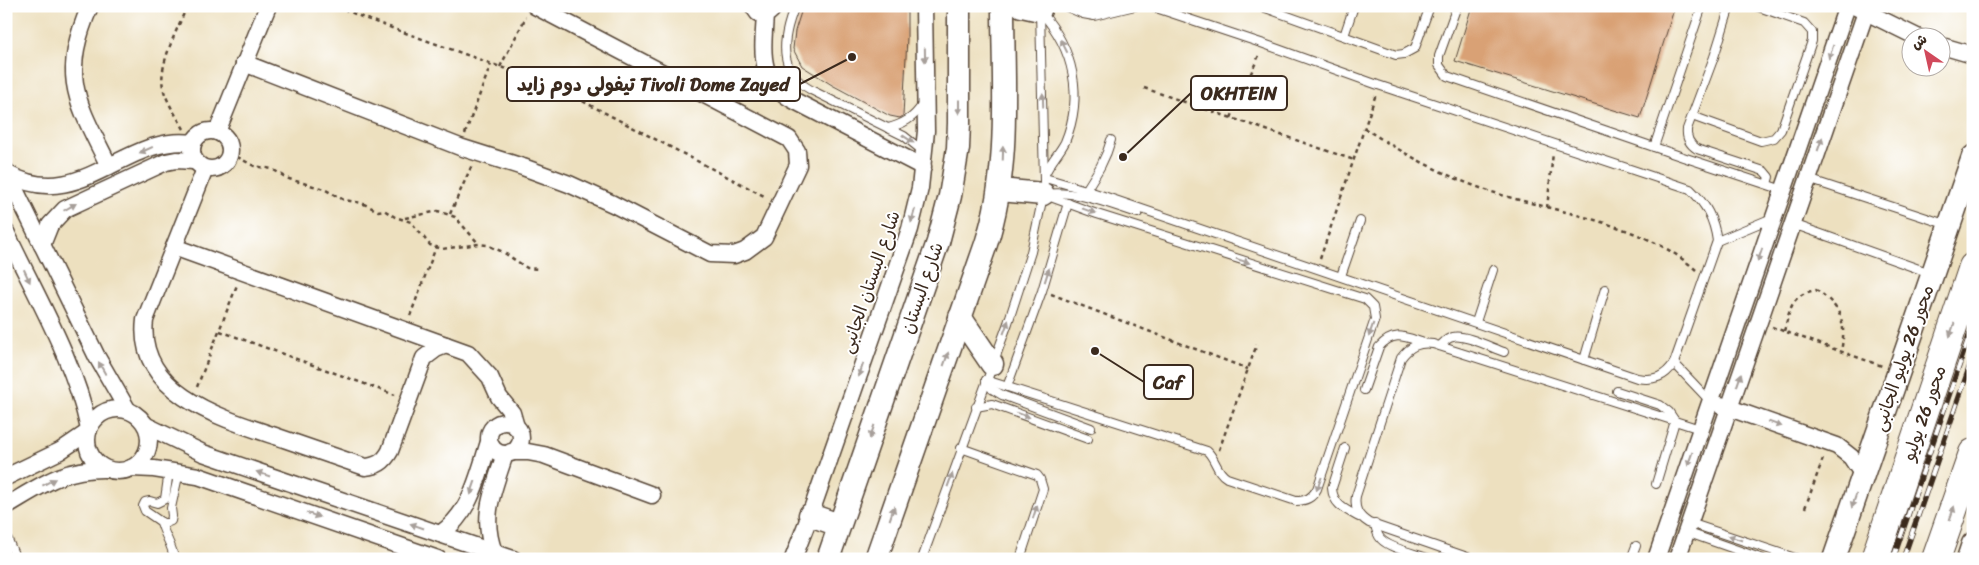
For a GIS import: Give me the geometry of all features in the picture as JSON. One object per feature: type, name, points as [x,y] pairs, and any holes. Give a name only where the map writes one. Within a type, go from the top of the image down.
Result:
[{"type":"highway","name":"محور 26 يوليو","points":[[1875,559],[1973,267]]},
{"type":"highway","points":[[1936,559],[1973,453]]},
{"type":"street","points":[[90,6],[76,44],[73,71],[82,111],[110,166]]},
{"type":"street","points":[[217,132],[268,6]]},
{"type":"street","name":"شارع البستان الجانبى","points":[[793,559],[910,229],[919,195],[924,160],[924,6]]},
{"type":"street","name":"شارع البستان","points":[[828,559],[938,242],[950,196],[959,123],[959,6]]},
{"type":"street","points":[[876,559],[990,229],[1000,190],[1003,141],[1003,6]]},
{"type":"street","points":[[1656,559],[1847,6]]},
{"type":"street","points":[[1677,559],[1793,224],[1862,8],[1902,29]]},
{"type":"street","points":[[764,9],[764,60],[766,70],[777,88],[794,100],[924,160]]},
{"type":"street","points":[[244,63],[460,147],[524,167],[596,196],[710,254],[734,255],[755,245],[764,237],[798,165],[797,151],[789,139],[531,11]]},
{"type":"street","points":[[1952,49],[1973,55]]},
{"type":"street","points":[[42,245],[47,230],[57,216],[65,210],[166,162],[176,160],[214,169],[223,166],[230,153],[226,138],[217,132],[203,133],[193,143],[192,155],[199,165]]},
{"type":"street","points":[[7,172],[24,182],[41,186],[65,184],[88,177],[164,143],[193,143]]},
{"type":"street","name":"محور 26 يوليو الجانبى","points":[[1834,559],[1973,157]]},
{"type":"street","points":[[199,165],[174,247],[145,320],[144,343],[153,365],[164,379],[191,401],[221,417],[365,467],[380,463],[386,458],[424,358],[436,348],[446,345]]},
{"type":"street","points":[[7,172],[97,357],[127,409]]},
{"type":"street","points":[[1790,172],[1808,179]]},
{"type":"street","points":[[88,177],[96,194]]},
{"type":"street","points":[[1000,190],[1044,182]]},
{"type":"street","points":[[1774,217],[1793,224]]},
{"type":"street","points":[[6,232],[71,369],[84,409],[88,430],[87,443],[90,454],[97,463],[106,469]]},
{"type":"street","points":[[174,247],[468,353],[476,360],[490,377],[499,397],[509,407],[520,436],[520,442],[516,448],[508,453],[488,509],[489,536],[494,552]]},
{"type":"street","points":[[960,317],[989,372]]},
{"type":"street","points":[[408,332],[424,358]]},
{"type":"street","points":[[440,534],[453,524],[468,503],[491,435],[493,415],[499,397]]},
{"type":"street","points":[[1710,401],[1829,443],[1844,451],[1863,475]]},
{"type":"street","points":[[6,477],[60,451],[88,430],[95,419],[104,412],[116,408],[127,409],[139,416],[147,426],[150,438],[148,451],[141,461],[131,468],[122,471],[86,468],[67,472],[6,506]]},
{"type":"street","points":[[491,435],[502,422],[512,424],[533,441],[544,456]]},
{"type":"street","points":[[147,426],[202,453],[513,559]]},
{"type":"street","points":[[1700,430],[1718,437]]},
{"type":"street","points":[[491,435],[495,450],[508,453],[528,452],[544,456],[652,495]]},
{"type":"street","points":[[131,468],[198,476],[438,559]]},
{"type":"street","points":[[810,515],[840,525]]},
{"type":"street","points":[[1968,559],[1973,544]]},
{"type":"lane","points":[[795,6],[788,27],[785,55],[787,66],[793,76],[806,87],[912,141],[924,160]]},
{"type":"lane","points":[[1065,6],[1094,16],[1104,16],[1116,10],[1135,6]]},
{"type":"lane","points":[[1097,6],[1116,10]]},
{"type":"lane","points":[[1044,182],[1086,190],[1646,380],[1662,376],[1674,363],[1717,241],[1715,226],[1709,212],[1701,199],[1690,189],[1554,142],[1378,85],[1150,6]]},
{"type":"lane","points":[[1260,6],[1396,55],[1404,54],[1416,48],[1430,6]]},
{"type":"lane","points":[[1344,36],[1354,6]]},
{"type":"lane","points":[[1457,6],[1439,56],[1439,65],[1447,76],[1783,190]]},
{"type":"lane","points":[[1654,147],[1702,6]]},
{"type":"lane","points":[[1730,6],[1686,134],[1693,146],[1764,171],[1769,177],[1767,184]]},
{"type":"lane","points":[[1692,116],[1761,141],[1774,138],[1781,130],[1812,41],[1812,32],[1804,23],[1756,6]]},
{"type":"lane","points":[[1034,7],[1053,24],[1068,52],[1074,75],[1076,99],[1072,122],[1064,145],[1044,182]]},
{"type":"lane","points":[[922,559],[1031,252],[1044,182],[1034,7]]},
{"type":"lane","points":[[888,128],[903,123],[915,115],[925,98]]},
{"type":"lane","points":[[1086,190],[1105,159],[1111,140]]},
{"type":"lane","points":[[1808,179],[1949,226]]},
{"type":"lane","points":[[989,372],[1007,387],[1207,451],[1216,461],[1220,473],[1227,478],[1296,501],[1305,500],[1312,496],[1317,489],[1374,319],[1373,307],[1365,299],[1068,203],[1044,182]]},
{"type":"lane","points":[[1044,182],[1060,193],[1076,195],[1138,213]]},
{"type":"lane","points":[[1007,387],[1042,291],[1068,203]]},
{"type":"lane","points":[[1717,241],[1774,217]]},
{"type":"lane","points":[[1341,276],[1360,221]]},
{"type":"lane","points":[[1793,224],[1932,274]]},
{"type":"lane","points":[[1476,322],[1493,270]]},
{"type":"lane","points":[[1584,360],[1605,289]]},
{"type":"lane","points":[[1364,390],[1379,348],[1384,342],[1399,335],[1440,346],[1700,430]]},
{"type":"lane","points":[[1440,346],[1445,340],[1460,336],[1504,352]]},
{"type":"lane","points":[[1362,518],[1357,512],[1356,496],[1401,358],[1407,350],[1415,345],[1424,343]]},
{"type":"lane","points":[[1674,363],[1710,401]]},
{"type":"lane","points":[[989,372],[992,389],[1002,395],[1091,428]]},
{"type":"lane","points":[[1616,391],[1660,405],[1669,412],[1675,421]]},
{"type":"lane","points":[[976,407],[992,404],[1088,439]]},
{"type":"lane","points":[[1656,484],[1675,421]]},
{"type":"lane","points":[[962,448],[1037,475],[1040,479],[1043,490],[1020,559]]},
{"type":"lane","points":[[1345,448],[1332,488],[1332,494],[1340,507],[1375,524],[1473,559]]},
{"type":"lane","points":[[174,472],[172,516],[168,523],[161,522],[145,511],[145,502],[157,503],[165,499],[174,472]]},
{"type":"lane","points":[[161,522],[174,559]]},
{"type":"lane","points":[[1375,524],[1376,532],[1381,540],[1430,559]]},
{"type":"lane","points":[[1688,527],[1763,559]]},
{"type":"lane","points":[[1688,527],[1798,559]]},
{"type":"lane","points":[[6,535],[16,559]]},
{"type":"lane","points":[[1631,559],[1636,546]]},
{"type":"path","points":[[187,6],[164,65],[161,78],[166,98],[193,143]]},
{"type":"path","points":[[337,6],[364,18],[544,81],[780,205]]},
{"type":"path","points":[[500,67],[531,11]]},
{"type":"path","points":[[1231,118],[1264,44]]},
{"type":"path","points":[[460,147],[491,64]]},
{"type":"path","points":[[1317,269],[1378,85]]},
{"type":"path","points":[[1144,88],[1354,160]]},
{"type":"path","points":[[1364,128],[1413,158],[1450,176],[1488,191],[1591,220],[1660,245],[1683,259],[1704,278]]},
{"type":"path","points":[[1547,208],[1554,142]]},
{"type":"path","points":[[449,215],[477,152]]},
{"type":"path","points":[[230,153],[254,166],[272,169],[289,179],[324,189],[344,200],[362,203],[378,211],[384,210],[395,217],[403,218],[438,211],[455,217],[479,244]]},
{"type":"path","points":[[403,218],[411,222],[430,245],[442,250],[479,244],[503,252],[526,268],[540,269]]},
{"type":"path","points":[[408,332],[436,247]]},
{"type":"path","points":[[191,401],[242,272]]},
{"type":"path","points":[[1784,331],[1795,299],[1804,292],[1816,290],[1827,297],[1837,308],[1843,322],[1844,336],[1841,351]]},
{"type":"path","points":[[1072,302],[1248,369]]},
{"type":"path","points":[[1759,322],[1899,371]]},
{"type":"path","points":[[220,331],[408,400]]},
{"type":"path","points":[[1216,461],[1257,344]]},
{"type":"path","points":[[1805,508],[1829,443]]},
{"type":"building","points":[[803,6],[907,6],[903,116],[900,118],[890,116],[832,85],[802,66],[793,49],[795,31]]},
{"type":"building","points":[[1472,6],[1675,6],[1640,118],[1455,61]]},
{"type":"railway","points":[[1893,559],[1973,325]]},
{"type":"railway","points":[[1903,559],[1973,357]]},
{"type":"place","name":"تيفولى دوم زايد Tivoli Dome Zayed","points":[[852,57]]},
{"type":"place","name":"OKHTEIN","points":[[1123,157]]},
{"type":"place","name":"Caf","points":[[1095,351]]}]
